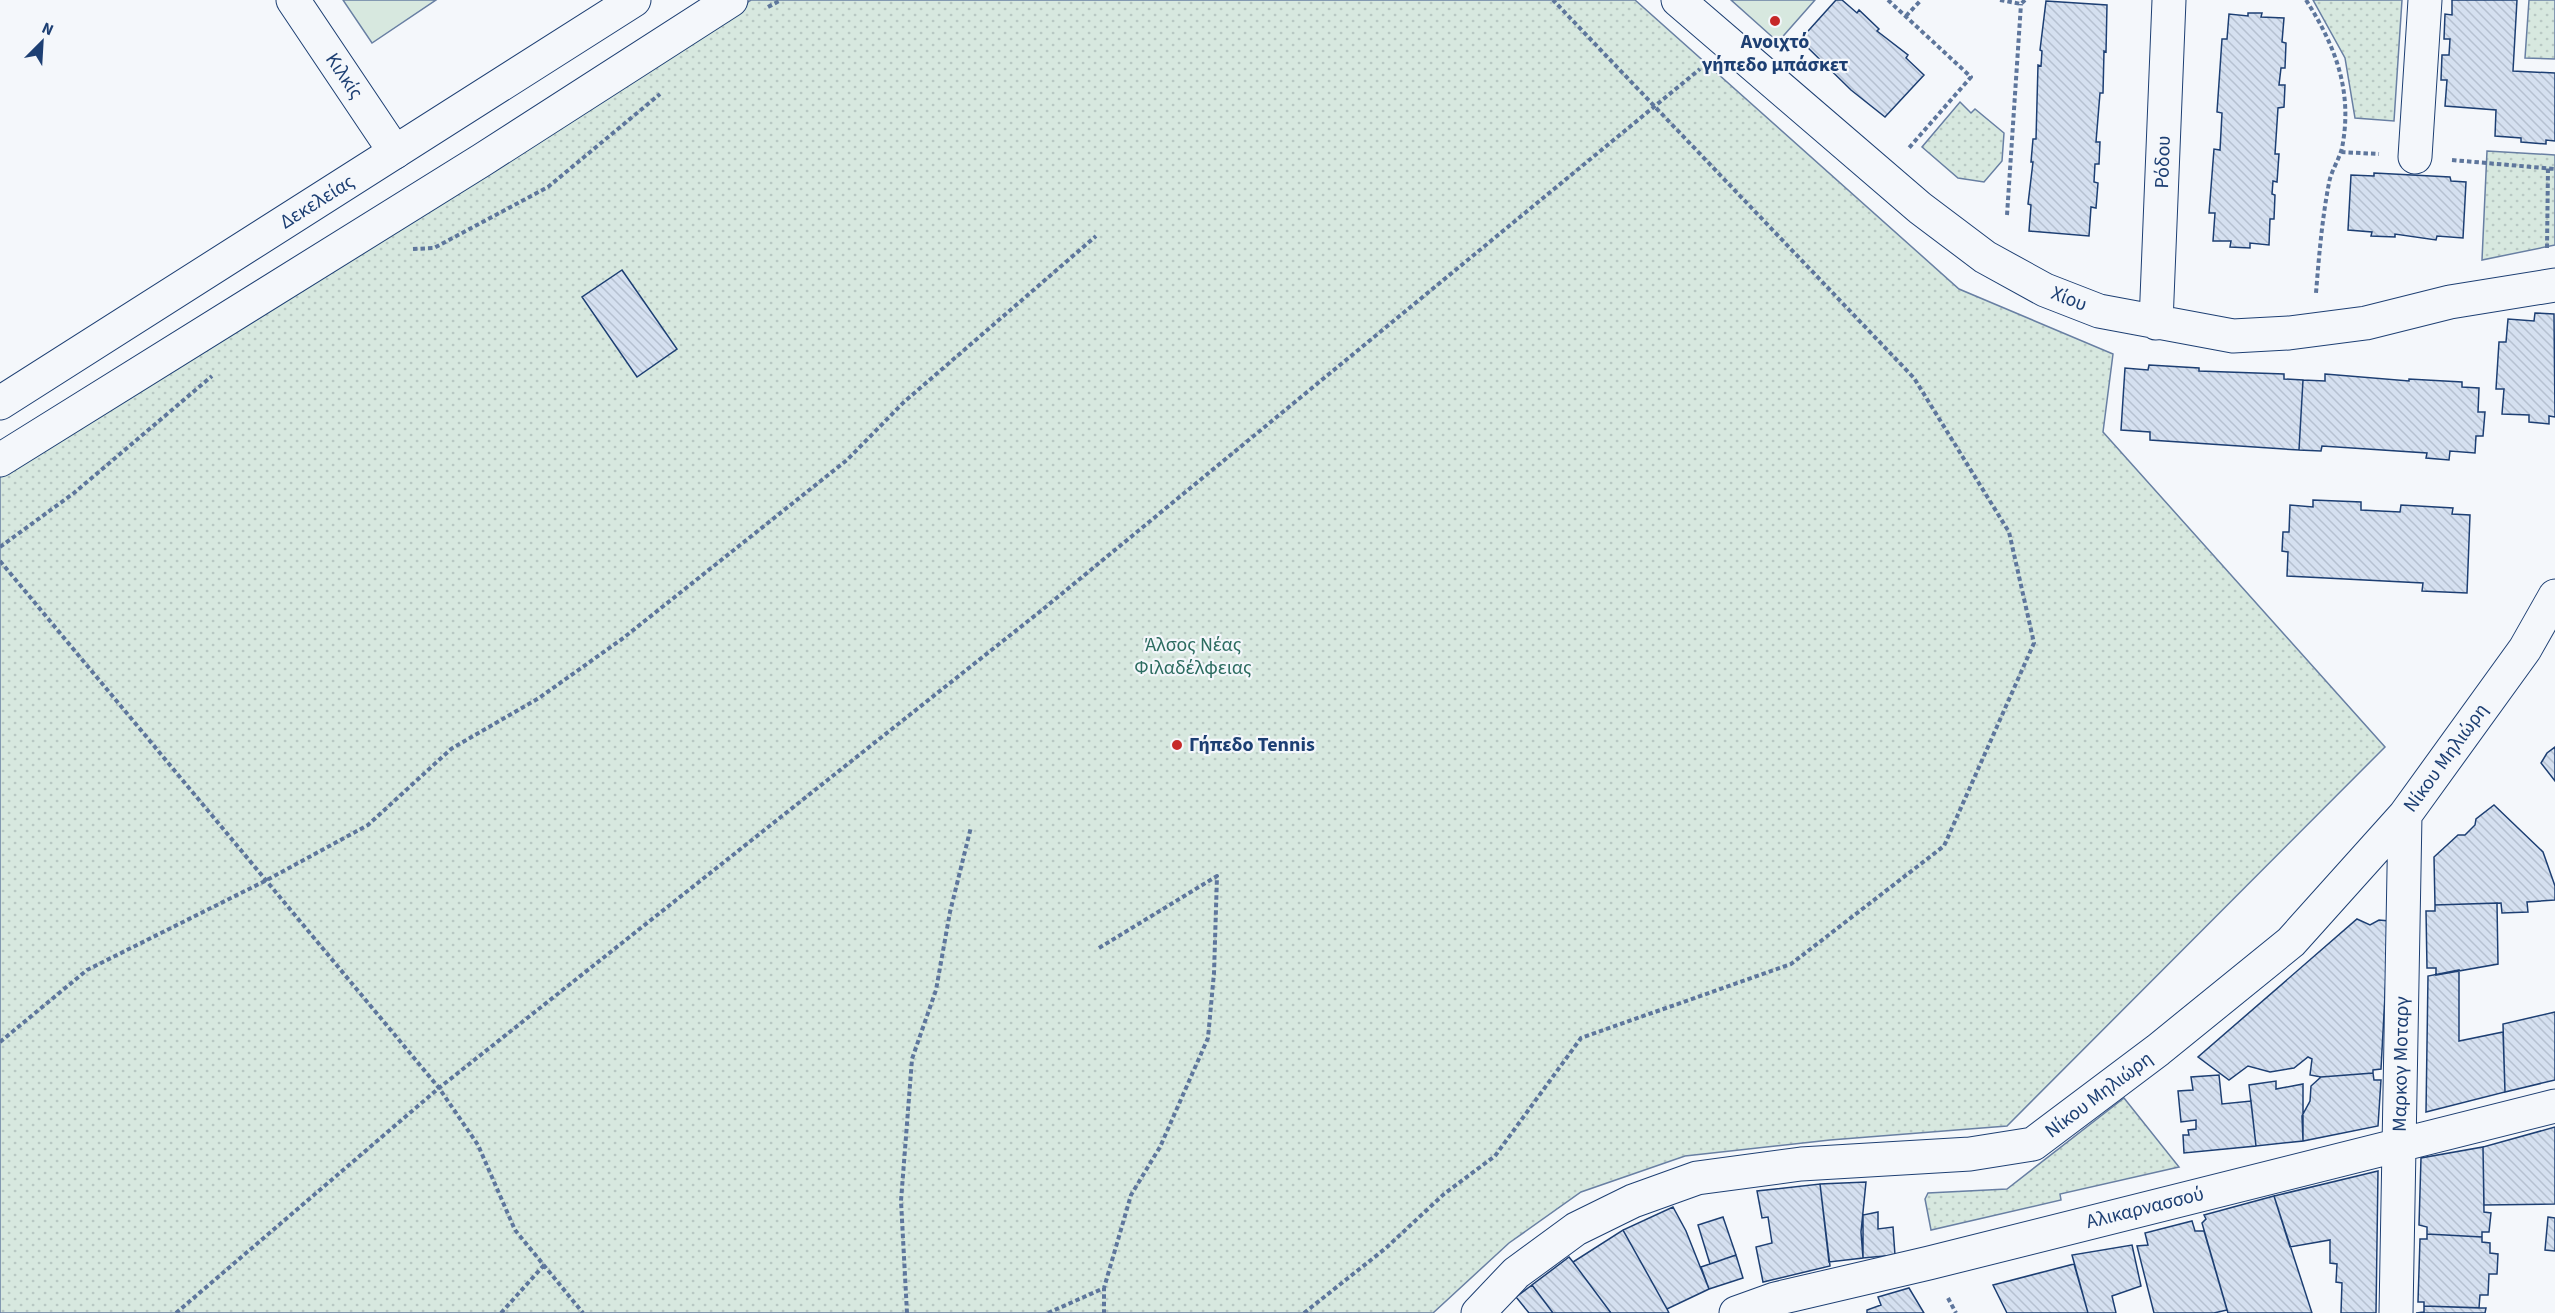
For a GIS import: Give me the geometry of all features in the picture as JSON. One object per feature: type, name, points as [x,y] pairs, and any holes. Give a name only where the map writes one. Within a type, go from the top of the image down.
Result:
[{"type":"street","name":"Κιλκίς","points":[[293,0],[394,152]]},
{"type":"street","name":"Δεκελείας","points":[[0,403],[634,0]]},
{"type":"street","points":[[0,460],[472,166],[731,0]]},
{"type":"street","name":"Χίου","points":[[1678,0],[1883,177],[1985,257],[2045,290],[2099,311],[2233,336],[2313,330],[2366,323],[2450,302],[2551,285]]},
{"type":"street","name":"Ρόδου","points":[[2156,323],[2169,0]]},
{"type":"street","points":[[2415,157],[2425,0]]},
{"type":"street","name":"Νίκου Μηλιώρη","points":[[1478,1313],[1516,1274],[1576,1229],[1633,1201],[1697,1178],[1801,1164],[1970,1154],[2033,1144],[2158,1050],[2291,942],[2405,816],[2525,649],[2555,596]]},
{"type":"street","name":"Μαρκογ Μοταργ","points":[[2396,1313],[2405,816]]},
{"type":"street","name":"Αλικαρνασσού","points":[[1736,1313],[1776,1299],[1929,1263],[2555,1106]]},
{"type":"path","points":[[765,8],[781,0]]},
{"type":"path","points":[[1304,1313],[1386,1248],[1444,1194],[1495,1156],[1581,1038],[1791,964],[1944,846],[2034,643],[2008,532],[1914,378],[1553,0]]},
{"type":"path","points":[[1883,177],[1971,77],[1888,0]]},
{"type":"path","points":[[1906,16],[1921,0]]},
{"type":"path","points":[[2000,0],[2021,4]]},
{"type":"path","points":[[2007,216],[2021,4],[2025,0]]},
{"type":"path","points":[[2306,0],[2339,64],[2344,84],[2346,125],[2341,152],[2330,177],[2324,209],[2313,330]]},
{"type":"path","points":[[176,1313],[439,1088],[1042,610],[1728,45]]},
{"type":"path","points":[[412,249],[434,248],[548,187],[666,88]]},
{"type":"path","points":[[2547,167],[2551,285]]},
{"type":"path","points":[[0,1042],[87,970],[267,880],[368,825],[451,749],[539,698],[632,632],[846,460],[904,402],[1096,236]]},
{"type":"path","points":[[0,548],[74,493],[220,368]]},
{"type":"path","points":[[0,561],[439,1088],[478,1145],[515,1230],[583,1313]]},
{"type":"path","points":[[908,1313],[901,1201],[912,1059],[936,990],[950,912],[971,826]]},
{"type":"path","points":[[1099,948],[1217,876],[1209,1038],[1160,1147],[1131,1195],[1104,1288],[1104,1313]]},
{"type":"path","points":[[501,1313],[545,1264]]},
{"type":"path","points":[[1048,1313],[1104,1288]]},
{"type":"green space","points":[[343,0],[436,0],[372,43]]},
{"type":"green space","name":"Άλσος Νέας Φιλαδέλφειας","points":[[751,0],[1635,0],[1959,289],[2113,354],[2103,432],[2385,747],[2007,1126],[1830,1140],[1685,1156],[1581,1192],[1509,1243],[1433,1313],[0,1313],[0,473]]},
{"type":"green space","name":"Ανοιχτό γήπεδο μπάσκετ","points":[[1731,0],[1815,0],[1778,42]]},
{"type":"green space","points":[[2313,0],[2402,0],[2394,121],[2355,118],[2345,58]]},
{"type":"green space","points":[[2529,0],[2555,0],[2555,59],[2525,58]]},
{"type":"green space","points":[[1960,102],[1971,113],[1975,109],[2004,133],[2002,161],[1984,182],[1958,178],[1922,147]]},
{"type":"green space","points":[[2487,151],[2555,155],[2555,245],[2482,260]]},
{"type":"green space","points":[[2124,1098],[2179,1167],[2060,1194],[2061,1200],[1931,1230],[1925,1199],[1928,1193],[2007,1189]]},
{"type":"building","points":[[1836,0],[1842,0],[1857,13],[1859,10],[1879,29],[1877,31],[1908,55],[1906,58],[1924,75],[1885,117],[1851,90],[1800,40]]},
{"type":"building","points":[[2452,0],[2517,0],[2513,71],[2555,73],[2555,141],[2546,140],[2546,144],[2521,142],[2521,138],[2495,136],[2496,110],[2445,106],[2447,80],[2441,80],[2442,55],[2449,55],[2450,39],[2444,39],[2445,14],[2452,15]]},
{"type":"building","points":[[2046,1],[2107,5],[2103,93],[2100,93],[2096,142],[2100,142],[2099,164],[2095,164],[2094,182],[2098,183],[2096,208],[2091,207],[2089,236],[2029,231],[2031,205],[2028,204],[2033,139],[2036,139],[2038,65],[2041,66],[2042,51],[2040,50]]},
{"type":"building","points":[[2248,13],[2262,13],[2261,17],[2284,18],[2282,42],[2286,43],[2285,68],[2281,68],[2279,85],[2285,85],[2284,107],[2278,108],[2275,154],[2279,154],[2277,182],[2273,181],[2272,194],[2275,195],[2274,219],[2270,219],[2269,245],[2250,243],[2250,248],[2230,247],[2231,241],[2213,241],[2215,213],[2209,213],[2214,149],[2220,150],[2222,113],[2217,112],[2222,39],[2227,39],[2229,14],[2248,16]]},
{"type":"building","points":[[2374,173],[2450,177],[2451,181],[2466,182],[2463,238],[2437,236],[2436,240],[2395,234],[2395,237],[2371,236],[2372,232],[2348,230],[2351,175],[2374,176]]},
{"type":"building","points":[[622,270],[677,349],[637,377],[582,297]]},
{"type":"building","points":[[2535,313],[2554,314],[2555,417],[2549,416],[2549,424],[2529,422],[2529,415],[2502,414],[2504,389],[2496,389],[2499,342],[2506,342],[2508,319],[2534,321]]},
{"type":"building","points":[[2149,365],[2199,368],[2199,371],[2284,374],[2284,379],[2303,380],[2299,450],[2150,440],[2150,432],[2121,430],[2125,368],[2148,370]]},
{"type":"building","points":[[2325,374],[2409,381],[2409,379],[2462,382],[2462,387],[2479,388],[2478,412],[2485,412],[2483,436],[2476,436],[2475,453],[2450,451],[2449,460],[2426,458],[2427,453],[2322,446],[2321,451],[2299,450],[2303,380],[2325,381]]},
{"type":"building","points":[[2313,500],[2361,502],[2361,510],[2400,512],[2401,505],[2453,508],[2452,514],[2470,515],[2467,593],[2422,591],[2423,583],[2287,576],[2288,552],[2282,551],[2283,532],[2289,532],[2290,505],[2313,507]]},
{"type":"building","points":[[2555,747],[2555,781],[2541,763],[2547,753]]},
{"type":"building","points":[[2494,805],[2543,852],[2555,886],[2555,900],[2527,902],[2528,912],[2502,913],[2501,903],[2435,905],[2434,857],[2458,835],[2465,835],[2475,825],[2476,819]]},
{"type":"building","points":[[2497,903],[2498,964],[2436,975],[2436,968],[2427,968],[2426,911],[2435,911],[2435,905]]},
{"type":"building","points":[[2357,919],[2370,925],[2379,920],[2389,921],[2381,1069],[2373,1070],[2373,1073],[2321,1077],[2310,1075],[2312,1059],[2308,1057],[2294,1068],[2270,1072],[2248,1066],[2229,1080],[2198,1057]]},
{"type":"building","points":[[2459,970],[2459,1041],[2503,1032],[2505,1092],[2426,1112],[2428,976]]},
{"type":"building","points":[[2555,1012],[2555,1080],[2505,1092],[2503,1024]]},
{"type":"building","points":[[2373,1073],[2374,1080],[2381,1080],[2378,1126],[2303,1141],[2302,1116],[2310,1101],[2311,1086],[2321,1077]]},
{"type":"building","points":[[2219,1075],[2222,1104],[2251,1101],[2256,1146],[2184,1153],[2183,1135],[2189,1135],[2188,1130],[2196,1129],[2196,1120],[2181,1122],[2178,1091],[2193,1090],[2191,1077]]},
{"type":"building","points":[[2276,1081],[2276,1089],[2303,1084],[2303,1141],[2256,1146],[2249,1085]]},
{"type":"building","points":[[2555,1127],[2555,1204],[2484,1205],[2483,1147]]},
{"type":"building","points":[[2483,1147],[2484,1212],[2491,1213],[2489,1232],[2482,1232],[2482,1237],[2427,1234],[2427,1227],[2419,1225],[2421,1158]]},
{"type":"building","points":[[2378,1171],[2376,1313],[2341,1313],[2342,1283],[2336,1282],[2337,1264],[2330,1263],[2330,1240],[2290,1247],[2274,1196]]},
{"type":"building","points":[[1866,1182],[1861,1232],[1863,1258],[1829,1262],[1820,1184]]},
{"type":"building","points":[[1820,1184],[1830,1266],[1763,1282],[1756,1247],[1772,1243],[1768,1217],[1762,1218],[1757,1191]]},
{"type":"building","points":[[2274,1196],[2312,1313],[2228,1313],[2202,1223],[2206,1219],[2204,1215]]},
{"type":"building","points":[[1673,1207],[1686,1231],[1709,1289],[1667,1309],[1623,1230]]},
{"type":"building","points":[[1878,1212],[1878,1229],[1893,1227],[1895,1255],[1863,1258],[1863,1215]]},
{"type":"building","points":[[1723,1217],[1736,1255],[1710,1264],[1698,1225]]},
{"type":"building","points":[[2548,1217],[2555,1218],[2555,1251],[2545,1250]]},
{"type":"building","points":[[2192,1221],[2195,1231],[2204,1231],[2227,1310],[2214,1313],[2154,1313],[2137,1246],[2148,1245],[2145,1233]]},
{"type":"building","points":[[1623,1230],[1669,1313],[1611,1313],[1573,1262]]},
{"type":"building","points":[[2427,1234],[2482,1237],[2482,1242],[2490,1243],[2490,1253],[2498,1254],[2497,1274],[2489,1274],[2488,1295],[2480,1295],[2479,1308],[2424,1306],[2424,1302],[2418,1302],[2420,1239],[2427,1239]]},
{"type":"building","points":[[2132,1245],[2141,1286],[2112,1296],[2116,1313],[2088,1313],[2072,1255]]},
{"type":"building","points":[[1736,1255],[1743,1278],[1709,1289],[1701,1267]]},
{"type":"building","points":[[1569,1257],[1611,1313],[1553,1313],[1532,1285]]},
{"type":"building","points":[[2074,1264],[2088,1313],[2007,1313],[1993,1285]]},
{"type":"building","points":[[1532,1285],[1553,1313],[1529,1313],[1516,1297]]},
{"type":"building","points":[[1909,1288],[1924,1313],[1867,1313],[1867,1310],[1881,1305],[1878,1297]]},
{"type":"building","points":[[2424,1306],[2486,1308],[2485,1313],[2416,1313],[2424,1312]]},
{"type":"place","name":"Ανοιχτό γήπεδο μπάσκετ","points":[[1775,21]]},
{"type":"place","name":"Γήπεδο Tennis","points":[[1177,745]]}]
